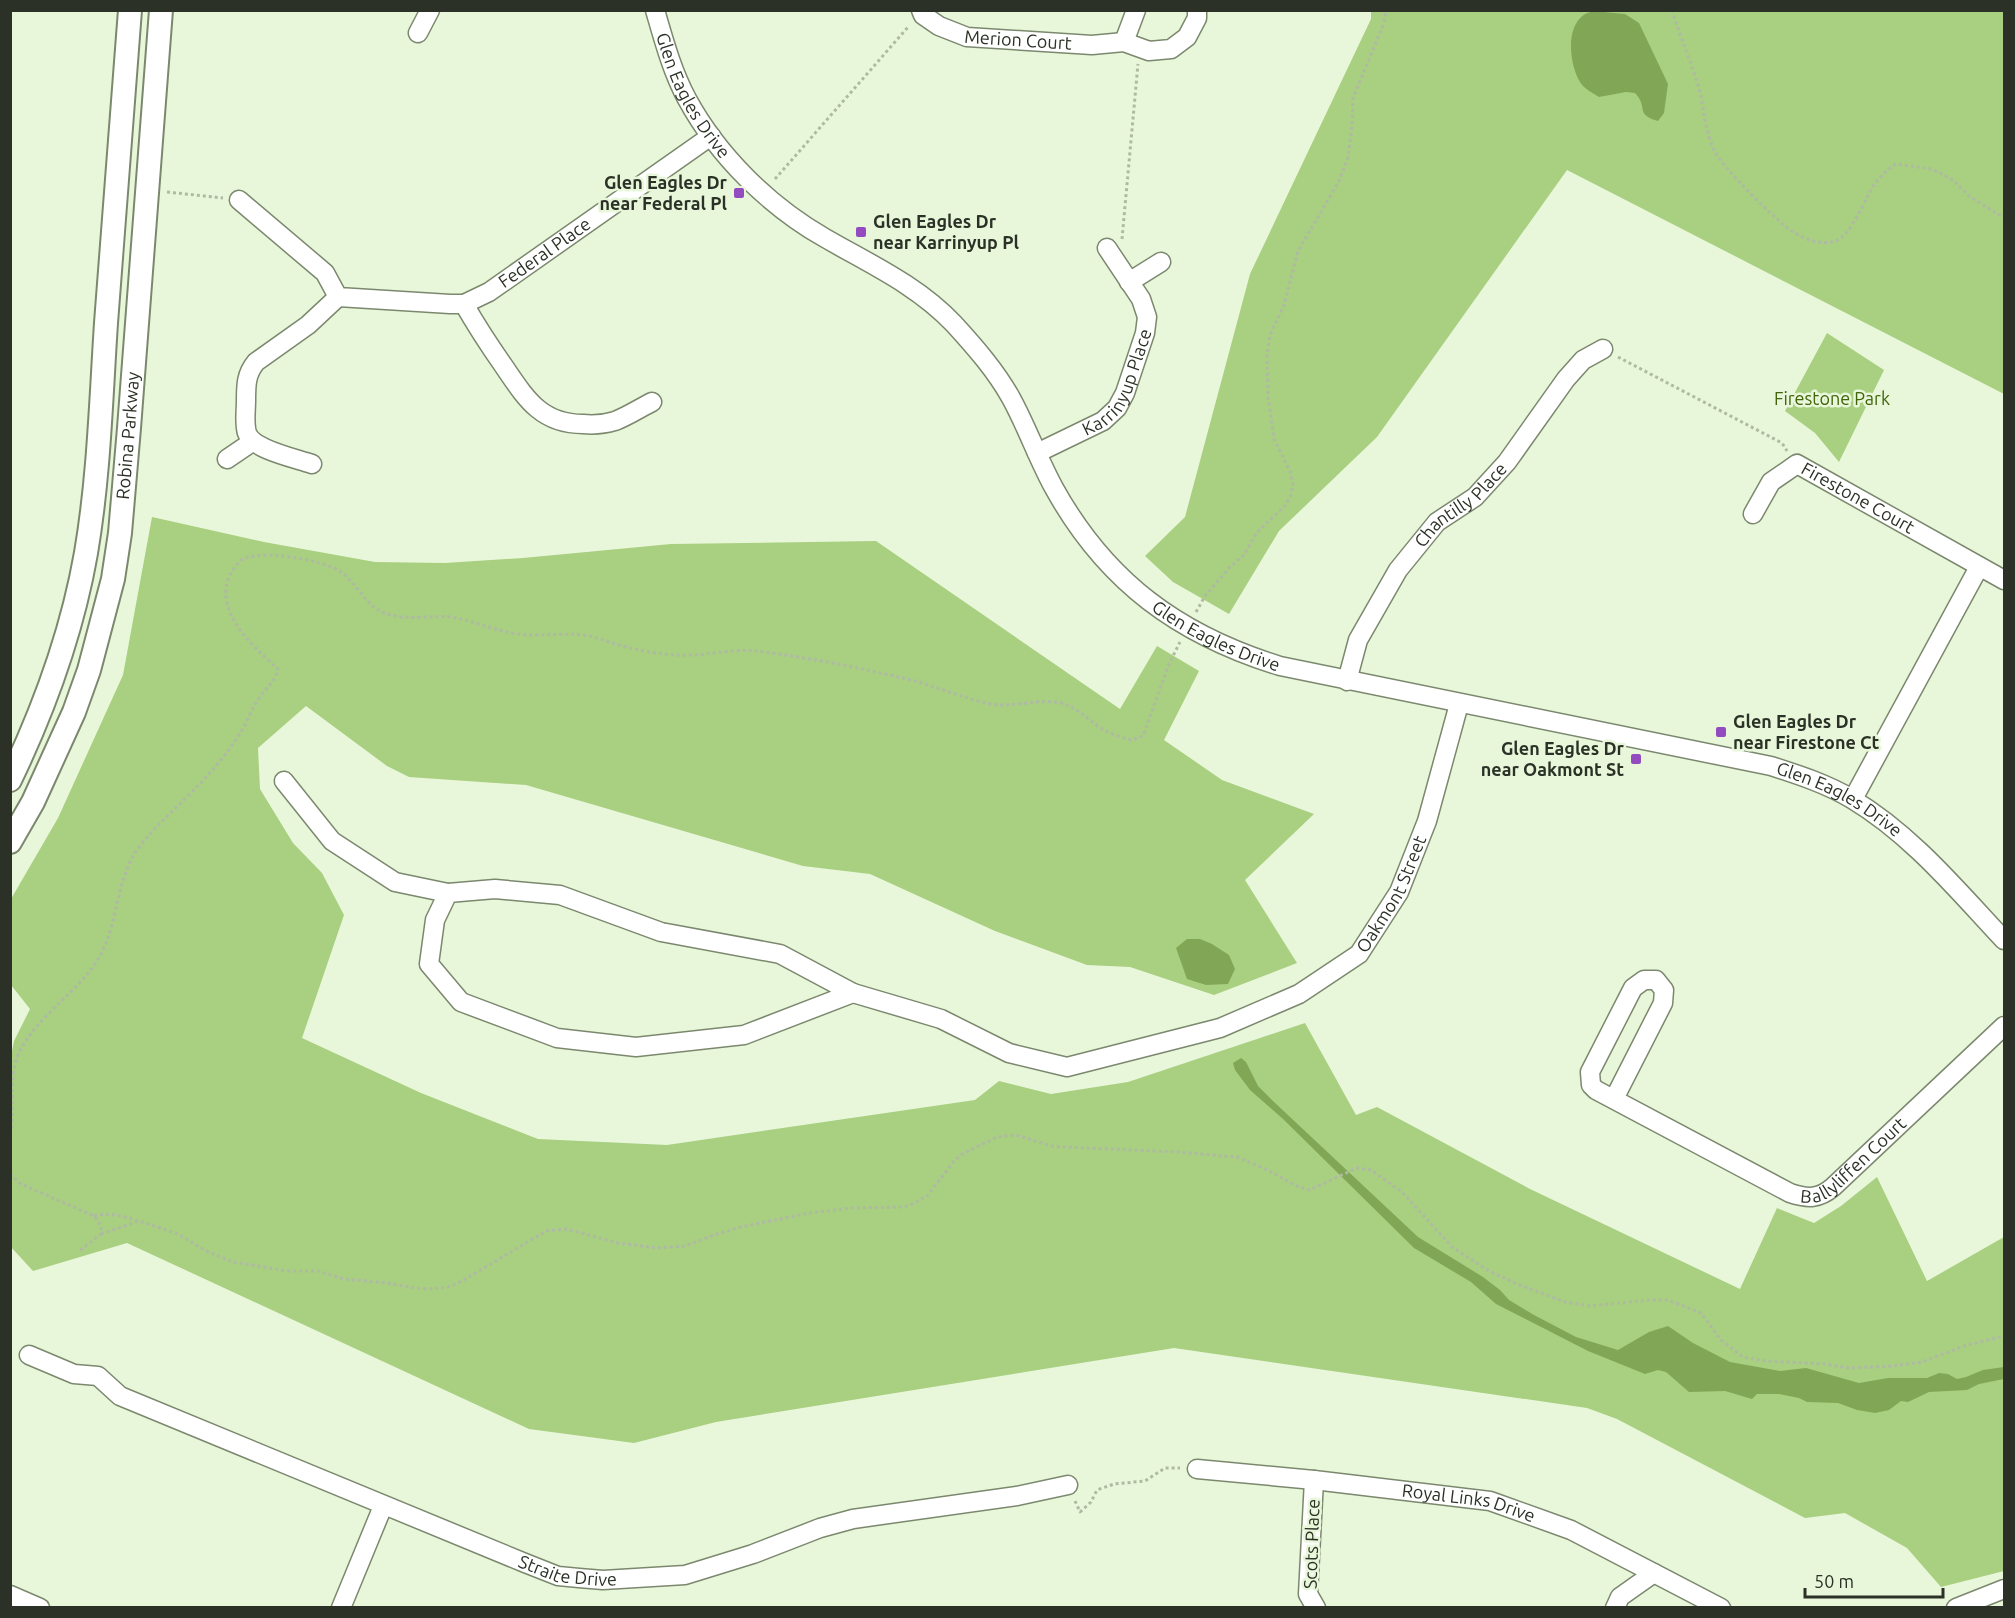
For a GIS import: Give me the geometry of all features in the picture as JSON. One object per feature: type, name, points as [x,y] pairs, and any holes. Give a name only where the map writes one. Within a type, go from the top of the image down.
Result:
[{"type":"main road","name":"Robina Parkway","points":[[10,780],[43,708],[61,658],[86,552],[96,462],[130,10]]},
{"type":"main road","name":"Robina Parkway","points":[[10,842],[33,802],[74,712],[89,670],[113,579],[128,449],[161,10]]},
{"type":"street","points":[[418,33],[430,10]]},
{"type":"street","name":"Glen Eagles Drive","points":[[655,10],[673,67],[687,99],[711,135],[736,166],[764,194],[792,216],[823,237],[897,278],[950,320],[997,375],[1053,486],[1089,543],[1133,589],[1151,604],[1211,641],[1246,656],[1280,666],[1771,766],[1824,785],[1853,800],[1910,841],[2004,940]]},
{"type":"street","points":[[1131,45],[1136,10]]},
{"type":"street","name":"Merion Court","points":[[922,13],[939,26],[967,37],[1092,45],[1131,45],[1149,51],[1171,50],[1186,37],[1197,18],[1197,10]]},
{"type":"street","name":"Federal Place","points":[[338,297],[435,304],[464,303],[489,292],[711,135]]},
{"type":"street","points":[[239,200],[325,273],[338,297],[308,325],[261,357],[251,367],[246,380],[246,428],[252,441],[261,447],[312,464]]},
{"type":"street","name":"Karrinyup Place","points":[[1037,453],[1103,421],[1122,401],[1145,333],[1147,317],[1141,299],[1107,248]]},
{"type":"street","points":[[1129,282],[1161,262]]},
{"type":"street","points":[[464,303],[479,331],[527,400],[538,411],[569,423],[593,424],[615,421],[652,402]]},
{"type":"street","name":"Chantilly Place","points":[[1347,681],[1358,640],[1398,570],[1437,522],[1474,497],[1507,462],[1577,366],[1603,349]]},
{"type":"street","points":[[227,459],[252,441]]},
{"type":"street","name":"Firestone Court","points":[[1753,514],[1771,482],[1797,464],[2004,580]]},
{"type":"street","points":[[1853,800],[1979,567]]},
{"type":"street","name":"Oakmont Street","points":[[284,781],[332,841],[395,882],[448,893],[495,889],[560,895],[661,933],[780,954],[853,993],[941,1019],[1009,1053],[1067,1067],[1220,1028],[1299,994],[1359,954],[1399,892],[1427,821],[1459,704]]},
{"type":"street","points":[[448,893],[435,920],[429,964],[461,1002],[557,1038],[636,1047],[744,1035],[853,993]]},
{"type":"street","name":"Ballyliffen Court","points":[[1614,1099],[1663,1003],[1664,990],[1656,980],[1644,980],[1633,988],[1590,1072],[1591,1086],[1614,1099],[1790,1193],[1814,1198],[1825,1194],[1833,1187],[2004,1026]]},
{"type":"street","name":"Straite Drive","points":[[29,1355],[74,1374],[98,1376],[120,1396],[558,1576],[603,1580],[686,1575],[753,1554],[820,1528],[853,1519],[1017,1496],[1068,1485]]},
{"type":"street","name":"Royal Links Drive","points":[[1197,1469],[1490,1501],[1571,1530],[1721,1608]]},
{"type":"street","name":"Scots Place","points":[[1314,1480],[1308,1594],[1316,1608]]},
{"type":"street","points":[[341,1608],[383,1506]]},
{"type":"street","points":[[1615,1608],[1620,1597],[1654,1573]]},
{"type":"street","points":[[1956,1608],[2004,1589]]},
{"type":"street","points":[[10,1595],[40,1608]]},
{"type":"path","points":[[10,1134],[14,1077],[19,1054],[50,1011],[85,978],[103,949],[134,855],[144,841],[207,777],[242,731],[258,700],[277,676],[278,669],[235,625],[229,612],[226,599],[232,572],[241,559],[249,556],[266,555],[334,567],[352,582],[367,603],[385,614],[400,617],[453,618],[525,635],[584,635],[634,649],[675,655],[752,651],[806,658],[897,677],[992,704],[1017,706],[1058,702],[1073,707],[1102,728],[1131,740],[1143,735],[1168,664],[1205,596],[1230,567],[1244,555],[1257,532],[1284,507],[1290,497],[1293,485],[1290,471],[1274,439],[1267,356],[1270,335],[1284,305],[1298,251],[1326,205],[1345,165],[1352,126],[1353,98],[1384,23],[1386,10]]},
{"type":"path","points":[[1672,10],[1698,86],[1708,134],[1715,152],[1730,171],[1779,221],[1792,231],[1806,239],[1824,243],[1838,241],[1848,231],[1876,182],[1896,164],[1932,168],[1953,180],[1969,196],[2004,218]]},
{"type":"path","points":[[772,183],[922,13]]},
{"type":"path","points":[[1107,248],[1122,239],[1131,45]]},
{"type":"path","points":[[147,190],[239,200]]},
{"type":"path","points":[[1603,349],[1782,443],[1797,464]]},
{"type":"path","points":[[93,1216],[106,1213],[117,1214],[139,1221],[178,1234],[214,1255],[233,1262],[288,1271],[318,1271],[344,1280],[427,1289],[448,1287],[462,1281],[546,1231],[566,1229],[618,1244],[657,1248],[685,1246],[732,1230],[808,1213],[851,1208],[904,1207],[928,1195],[954,1161],[964,1153],[997,1137],[1016,1135],[1051,1146],[1237,1157],[1309,1190],[1357,1168],[1371,1170],[1402,1192],[1452,1247],[1489,1271],[1565,1302],[1590,1306],[1642,1300],[1668,1300],[1701,1313],[1721,1340],[1743,1357],[1849,1368],[1893,1366],[1922,1362],[1964,1346],[2004,1336]]},
{"type":"path","points":[[10,1174],[21,1184],[93,1216],[102,1227],[101,1234]]},
{"type":"path","points":[[78,1252],[101,1234],[139,1221]]},
{"type":"path","points":[[1068,1485],[1080,1512],[1091,1502],[1097,1490],[1114,1484],[1144,1480],[1165,1468],[1197,1469]]},
{"type":"green space","points":[[1371,11],[2004,11],[2004,394],[1567,170],[1377,437],[1279,531],[1229,614],[1173,582],[1145,556],[1185,517],[1250,274],[1371,19]]},
{"type":"green space","name":"Firestone Park","points":[[1827,333],[1884,370],[1839,462],[1815,433],[1785,411]]},
{"type":"green space","points":[[152,517],[264,542],[375,562],[445,563],[671,544],[876,541],[1120,709],[1157,646],[1199,671],[1164,740],[1222,780],[1314,814],[1245,880],[1297,963],[1214,995],[1130,967],[1087,965],[995,931],[870,874],[803,866],[526,785],[409,777],[387,766],[306,706],[258,748],[260,789],[293,843],[322,873],[344,915],[302,1038],[421,1093],[538,1139],[667,1145],[975,1100],[999,1081],[1051,1094],[1128,1082],[1305,1023],[1356,1115],[1377,1107],[1530,1189],[1740,1289],[1777,1208],[1814,1223],[1841,1206],[1877,1177],[1927,1281],[2004,1237],[2004,1571],[1941,1587],[1907,1548],[1845,1513],[1805,1518],[1617,1419],[1587,1408],[1174,1348],[716,1422],[634,1443],[529,1429],[127,1243],[33,1271],[11,1247],[11,1056],[14,1041],[30,1009],[11,985],[11,899],[58,818],[123,675]]},
{"type":"shaded area","points":[[1594,11],[1625,14],[1639,23],[1668,84],[1664,113],[1658,121],[1646,116],[1635,93],[1626,92],[1599,97],[1580,82],[1571,52],[1573,30],[1577,21]]},
{"type":"shaded area","points":[[1187,939],[1200,939],[1229,955],[1235,969],[1228,984],[1206,985],[1187,979],[1176,948]]},
{"type":"shaded area","points":[[1241,1058],[1246,1062],[1258,1086],[1418,1237],[1483,1277],[1509,1300],[1576,1337],[1618,1350],[1649,1332],[1668,1326],[1693,1343],[1730,1362],[1780,1371],[1806,1368],[1859,1383],[1888,1378],[1927,1378],[1939,1373],[1948,1374],[1957,1379],[1983,1370],[2004,1367],[2004,1379],[1979,1384],[1967,1390],[1929,1392],[1908,1402],[1901,1401],[1889,1410],[1875,1413],[1857,1410],[1838,1403],[1807,1402],[1779,1394],[1757,1394],[1752,1399],[1725,1391],[1689,1392],[1666,1372],[1658,1370],[1645,1374],[1588,1351],[1496,1304],[1471,1282],[1414,1248],[1283,1119],[1250,1090],[1235,1070],[1233,1063]]},
{"type":"place","name":"Glen Eagles Dr near Federal Pl","points":[[739,193]]},
{"type":"place","name":"Glen Eagles Dr near Karrinyup Pl","points":[[861,232]]},
{"type":"place","name":"Glen Eagles Dr near Firestone Ct","points":[[1721,732]]},
{"type":"place","name":"Glen Eagles Dr near Oakmont St","points":[[1636,759]]}]
